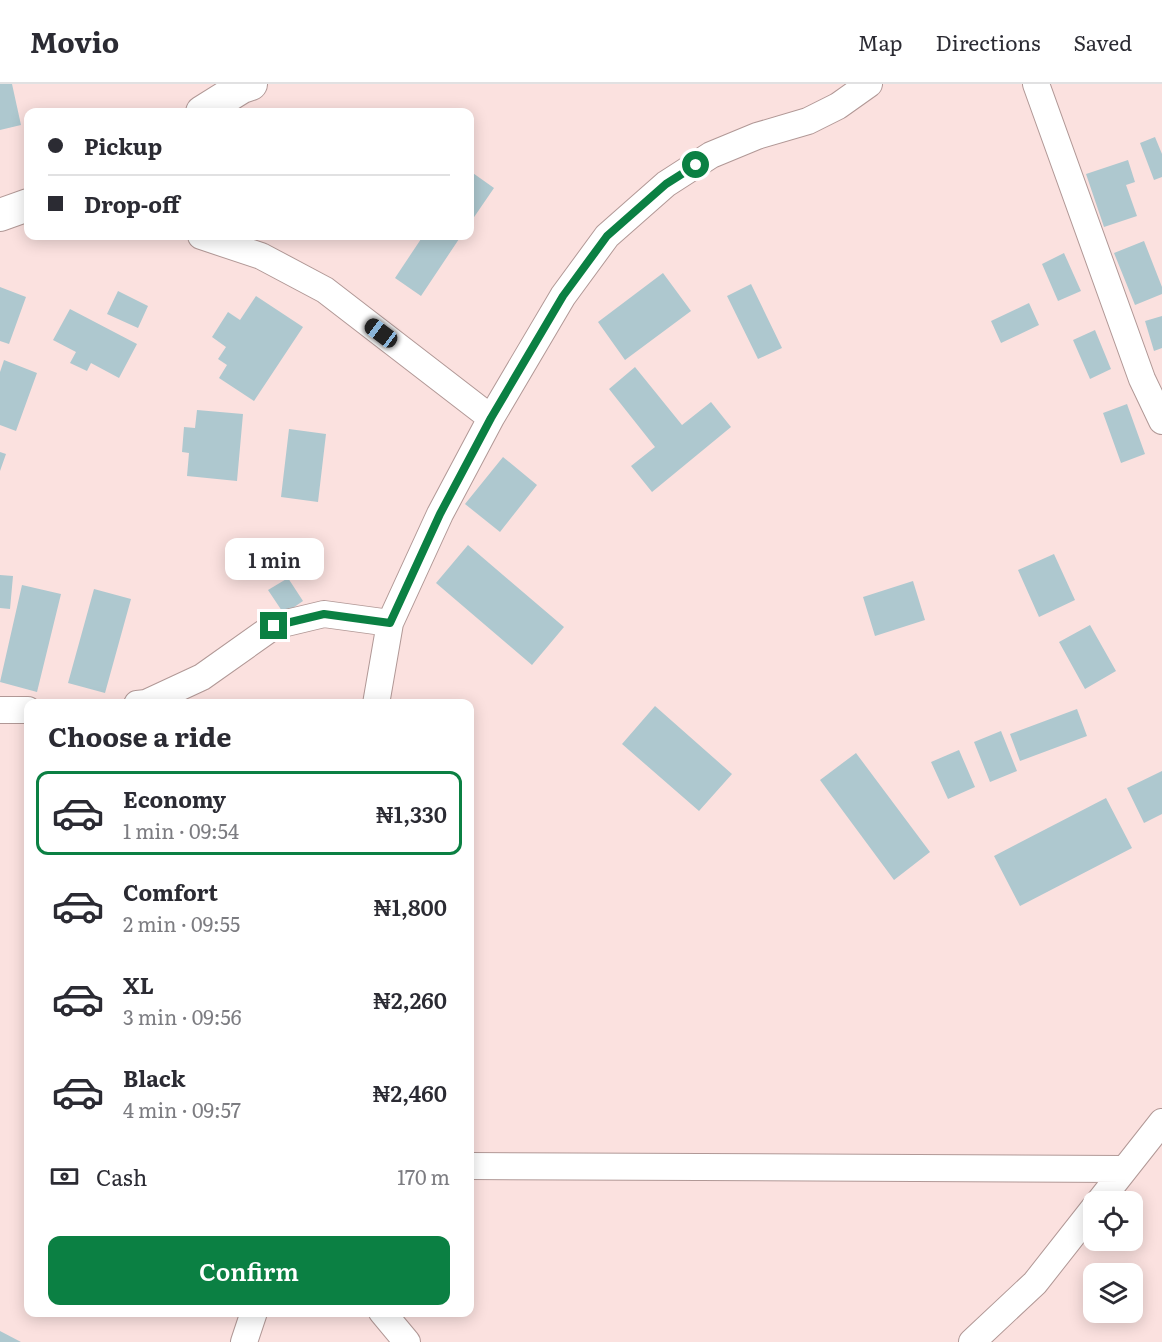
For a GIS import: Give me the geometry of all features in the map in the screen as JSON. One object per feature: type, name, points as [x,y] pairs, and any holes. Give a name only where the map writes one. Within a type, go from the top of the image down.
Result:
[{"type":"street","points":[[377,699],[390,623],[440,514],[491,418],[563,296],[607,236],[666,184],[711,155],[757,136],[808,122],[838,106],[869,84]]},
{"type":"street","points":[[1036,84],[1142,380],[1162,421]]},
{"type":"street","points":[[208,108],[245,85]]},
{"type":"street","points":[[0,215],[24,206]]},
{"type":"street","points":[[213,240],[261,256],[325,290],[491,418]]},
{"type":"street","points":[[155,699],[202,677],[274,626],[324,614],[390,623]]},
{"type":"street","points":[[0,710],[24,710]]},
{"type":"street","points":[[1107,1191],[1162,1122]]},
{"type":"street","points":[[474,1166],[1124,1169]]},
{"type":"street","points":[[972,1342],[1035,1283],[1083,1222]]},
{"type":"street","points":[[244,1342],[252,1317]]},
{"type":"street","points":[[386,1317],[407,1342]]},
{"type":"building","points":[[0,84],[12,84],[21,125],[0,130]]},
{"type":"building","points":[[1155,137],[1162,154],[1162,177],[1154,180],[1140,143]]},
{"type":"building","points":[[1128,160],[1135,182],[1126,185],[1137,216],[1104,227],[1086,174]]},
{"type":"building","points":[[474,174],[494,188],[474,217]]},
{"type":"building","points":[[420,240],[458,240],[421,296],[395,278]]},
{"type":"building","points":[[1144,241],[1162,287],[1162,294],[1135,305],[1114,253]]},
{"type":"building","points":[[1064,253],[1081,291],[1058,301],[1042,264]]},
{"type":"building","points":[[663,273],[691,311],[625,360],[598,322]]},
{"type":"building","points":[[751,284],[782,348],[758,359],[727,296]]},
{"type":"building","points":[[0,287],[26,297],[9,344],[0,341]]},
{"type":"building","points":[[118,291],[148,306],[138,328],[107,314]]},
{"type":"building","points":[[256,296],[303,327],[254,401],[219,378],[227,365],[218,359],[226,347],[212,337],[228,312],[240,320]]},
{"type":"building","points":[[1029,303],[1039,325],[1001,343],[991,321]]},
{"type":"building","points":[[70,309],[137,344],[119,378],[91,363],[87,371],[70,363],[76,352],[53,340]]},
{"type":"building","points":[[1162,316],[1162,348],[1154,351],[1145,321]]},
{"type":"building","points":[[1095,330],[1111,369],[1090,379],[1073,340]]},
{"type":"building","points":[[4,360],[37,373],[16,431],[0,425],[0,372]]},
{"type":"building","points":[[635,367],[682,425],[711,402],[731,427],[652,492],[631,466],[655,447],[609,389]]},
{"type":"building","points":[[1127,404],[1145,454],[1121,463],[1103,413]]},
{"type":"building","points":[[197,410],[243,414],[237,481],[187,476],[189,453],[182,452],[184,427],[195,428]]},
{"type":"building","points":[[289,429],[326,434],[318,502],[281,497]]},
{"type":"building","points":[[0,452],[6,454],[0,471]]},
{"type":"building","points":[[503,457],[537,485],[500,532],[465,504]]},
{"type":"building","points":[[468,545],[564,627],[532,665],[436,583]]},
{"type":"building","points":[[1054,554],[1075,600],[1039,617],[1018,570]]},
{"type":"building","points":[[0,575],[13,576],[10,609],[0,608]]},
{"type":"building","points":[[288,578],[303,601],[284,614],[268,590]]},
{"type":"building","points":[[913,581],[925,620],[875,636],[863,597]]},
{"type":"building","points":[[22,585],[61,594],[37,692],[0,682]]},
{"type":"building","points":[[94,589],[131,599],[105,693],[68,683]]},
{"type":"building","points":[[1090,625],[1116,671],[1085,689],[1059,642]]},
{"type":"building","points":[[655,706],[732,774],[699,811],[622,744]]},
{"type":"building","points":[[1077,709],[1087,736],[1020,761],[1010,734]]},
{"type":"building","points":[[1001,731],[1017,771],[990,782],[974,742]]},
{"type":"building","points":[[959,750],[975,787],[948,799],[931,762]]},
{"type":"building","points":[[856,753],[930,852],[894,880],[820,780]]},
{"type":"building","points":[[1162,771],[1162,814],[1144,823],[1127,788]]},
{"type":"building","points":[[1106,798],[1132,848],[1020,906],[994,856]]},
{"type":"building","points":[[0,1331],[21,1342],[0,1342]]},
{"type":"route","points":[[274,626],[324,614],[390,623],[440,514],[491,418],[563,296],[607,236],[666,184],[696,165]]}]
